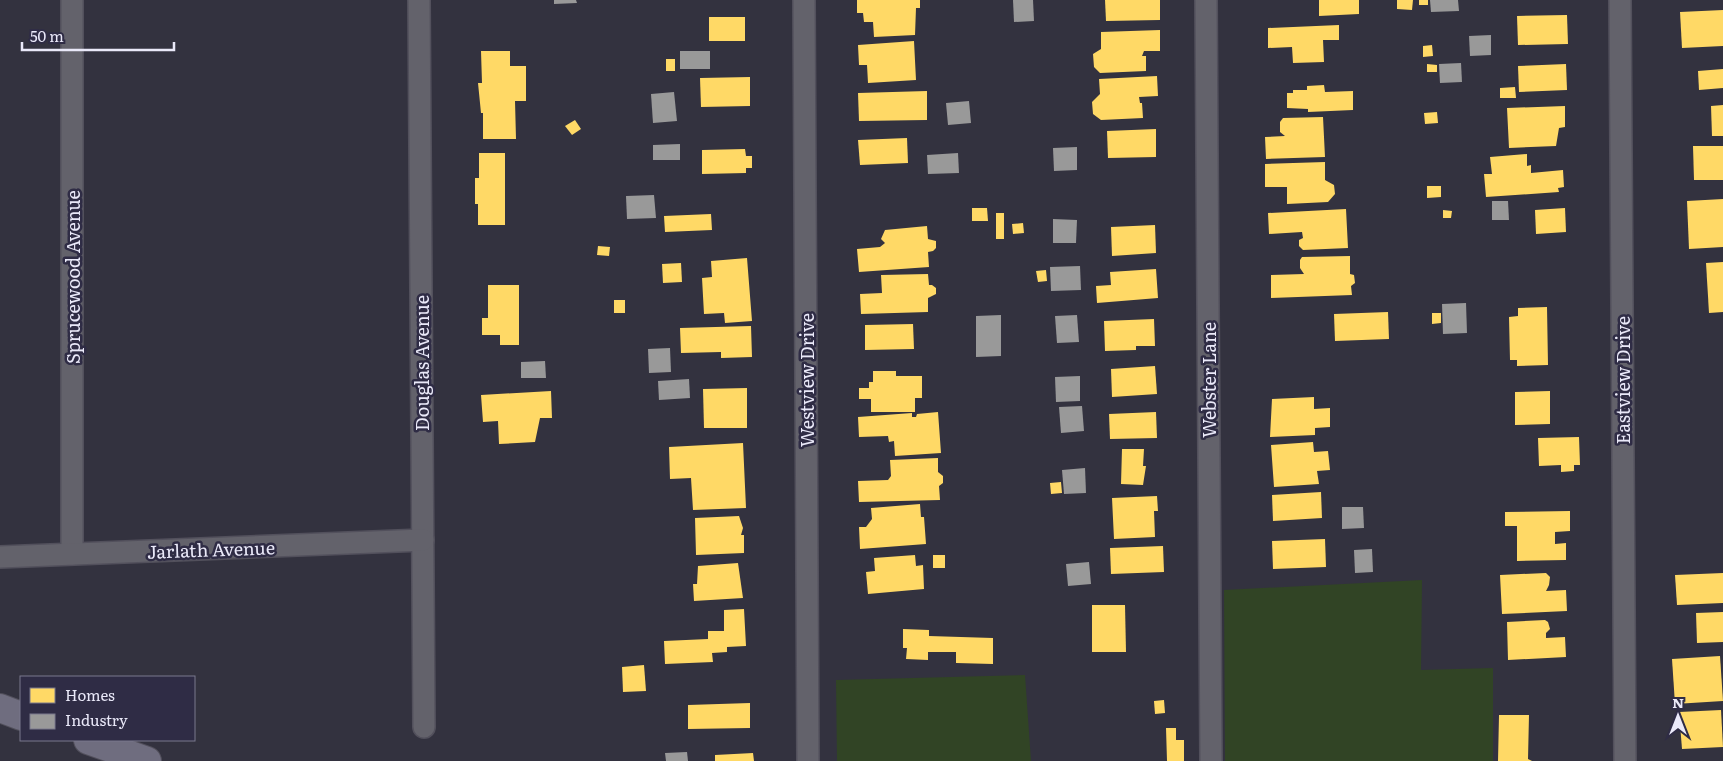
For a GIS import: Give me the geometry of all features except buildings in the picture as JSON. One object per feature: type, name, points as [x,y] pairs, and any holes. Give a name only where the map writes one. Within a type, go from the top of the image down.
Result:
[{"type":"highway","points":[[0,708],[20,716]]},
{"type":"highway","points":[[91,741],[147,761]]},
{"type":"street","name":"Sprucewood Avenue","points":[[72,0],[72,554]]},
{"type":"street","name":"Douglas Avenue","points":[[419,0],[424,727]]},
{"type":"street","name":"Westview Drive","points":[[804,0],[808,761]]},
{"type":"street","name":"Webster Lane","points":[[1206,0],[1211,761]]},
{"type":"street","name":"Eastview Drive","points":[[1620,0],[1625,761]]},
{"type":"street","name":"Jarlath Avenue","points":[[0,557],[423,540]]},
{"type":"green space","points":[[1422,580],[1421,670],[1493,668],[1493,761],[1225,761],[1224,590]]},
{"type":"green space","points":[[1025,675],[1031,761],[837,761],[836,680]]}]
